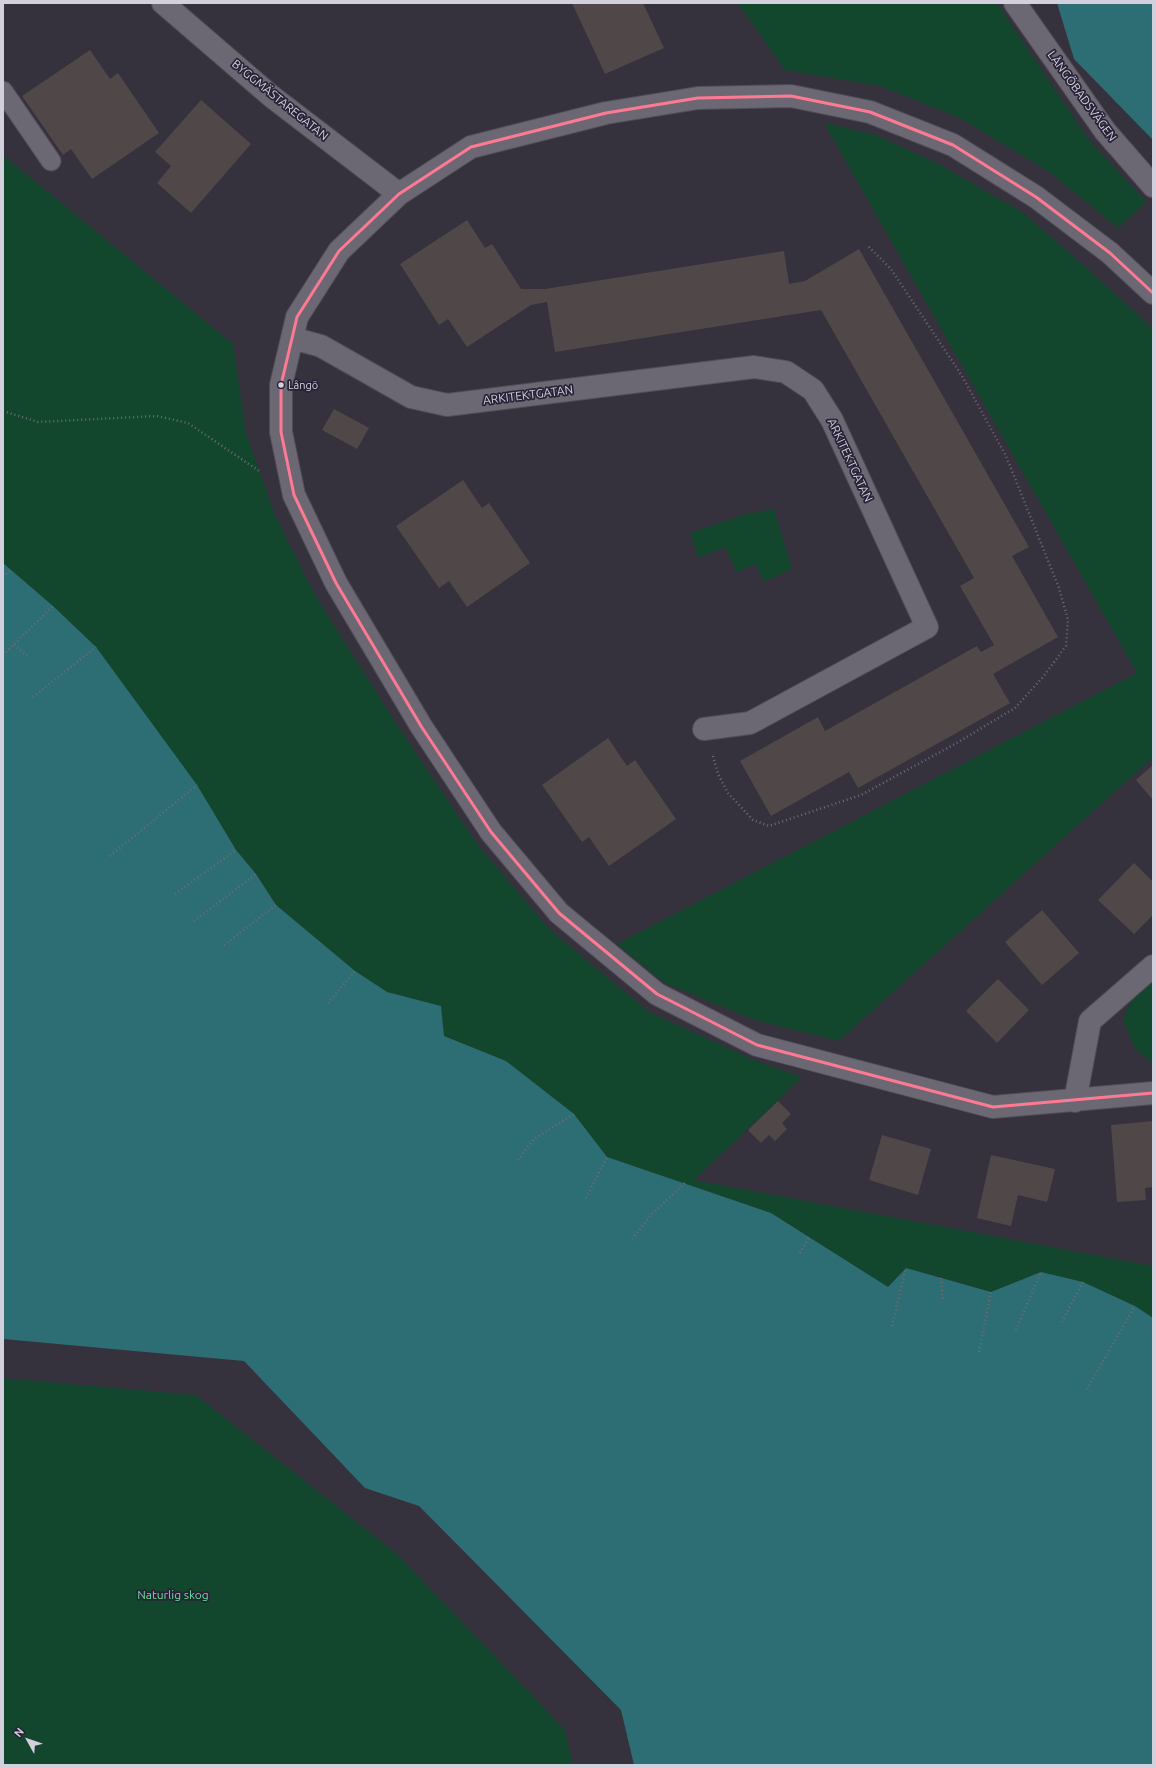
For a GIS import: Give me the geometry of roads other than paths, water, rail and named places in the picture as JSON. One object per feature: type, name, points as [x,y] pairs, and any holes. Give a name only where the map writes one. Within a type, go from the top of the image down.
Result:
[{"type":"street","name":"BYGGMÄSTAREGATAN","points":[[163,3],[271,96],[399,194]]},
{"type":"street","name":"LÅNGÖBADSVÄGEN","points":[[1014,3],[1105,131],[1153,186]]},
{"type":"street","points":[[1153,292],[1110,253],[1036,198],[953,145],[870,112],[791,96],[698,98],[606,113],[470,147],[399,194],[339,251],[297,317],[281,385],[281,432],[294,495],[336,583],[421,726],[491,832],[559,912],[657,994],[757,1045],[993,1107],[1153,1093]]},
{"type":"street","name":"ARKITEKTGATAN","points":[[292,338],[321,346],[411,397],[447,405],[754,367],[786,372],[813,390],[832,420],[927,628],[750,723],[704,729]]},
{"type":"street","points":[[1075,1101],[1090,1021],[1153,966]]},
{"type":"lane","points":[[3,91],[51,161]]},
{"type":"water","points":[[1057,3],[1153,3],[1153,140],[1074,59]]},
{"type":"water","points":[[3,563],[53,606],[96,647],[197,785],[236,850],[256,874],[276,905],[355,971],[387,992],[441,1006],[444,1036],[506,1061],[574,1114],[607,1157],[771,1213],[888,1287],[906,1268],[991,1292],[1041,1272],[1083,1282],[1135,1306],[1153,1318],[1153,1765],[634,1765],[621,1710],[419,1506],[365,1488],[244,1361],[3,1339]]},
{"type":"place","name":"Långö","points":[[281,385]]},
{"type":"park label","name":"Naturlig skog","points":[[173,1595]]}]
